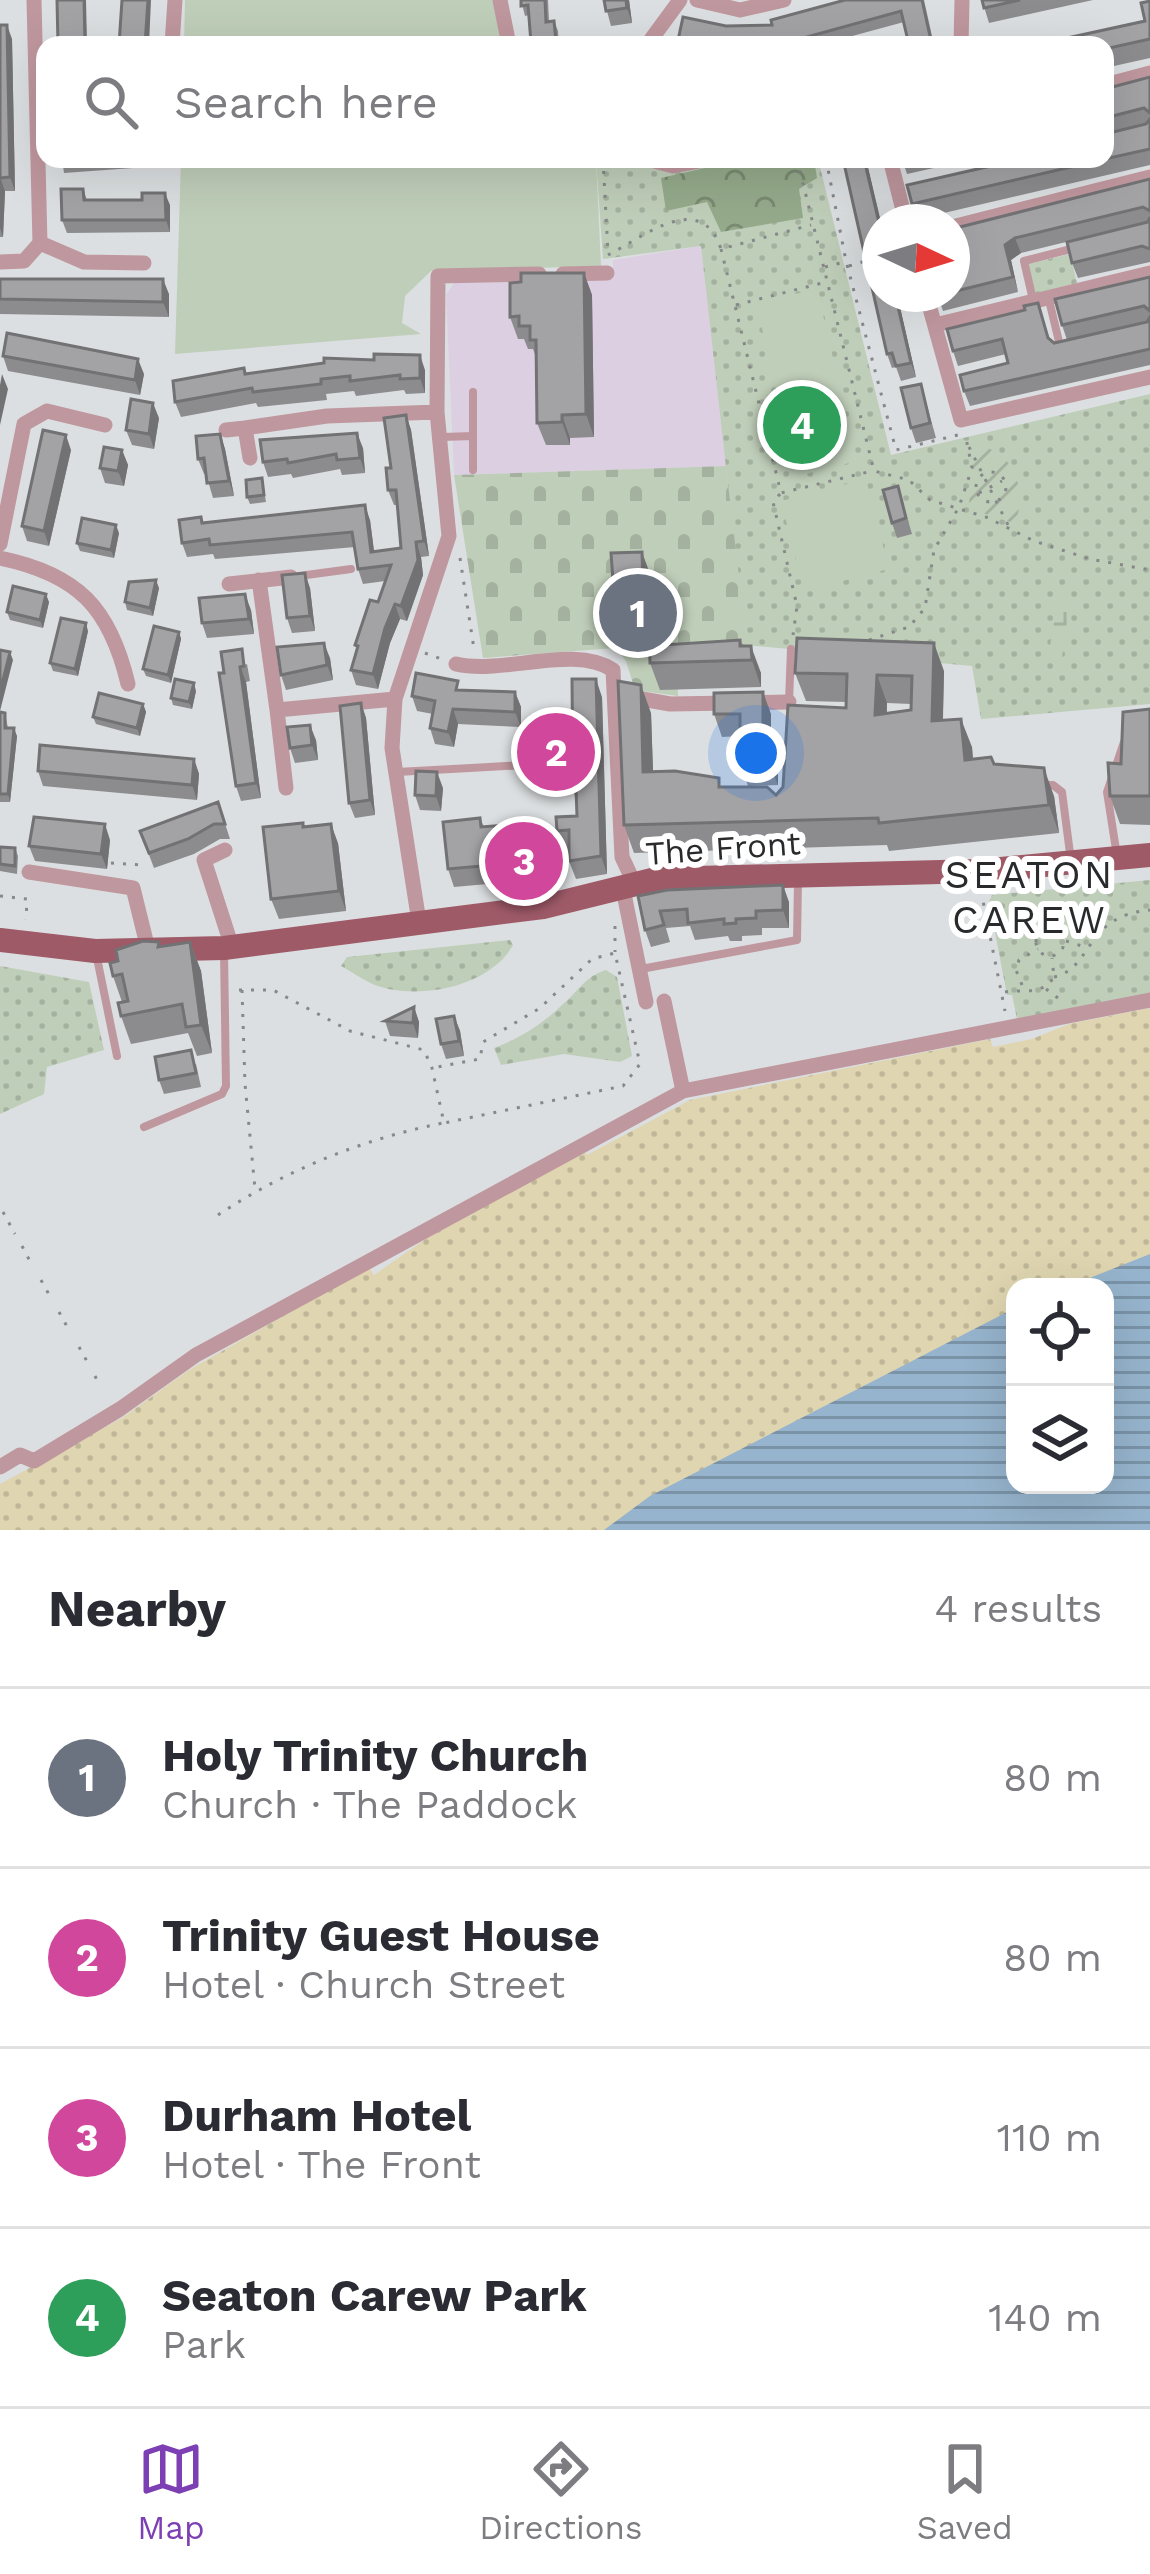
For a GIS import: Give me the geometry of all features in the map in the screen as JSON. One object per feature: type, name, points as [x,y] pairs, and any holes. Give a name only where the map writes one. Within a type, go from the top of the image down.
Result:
[{"type":"main road","name":"The Front","points":[[12,937],[95,951],[228,948],[543,907],[656,879],[980,871],[1150,855]]},
{"type":"street","points":[[34,0],[37,36]]},
{"type":"street","points":[[173,36],[175,0]]},
{"type":"street","points":[[500,0],[507,36]]},
{"type":"street","points":[[654,36],[680,0]]},
{"type":"street","points":[[697,0],[740,10],[784,0]]},
{"type":"street","points":[[961,36],[962,0]]},
{"type":"street","points":[[1114,83],[1150,73]]},
{"type":"street","points":[[0,262],[24,261],[40,244],[41,168]]},
{"type":"street","points":[[892,168],[901,204]]},
{"type":"street","points":[[970,222],[1150,177]]},
{"type":"street","points":[[40,244],[84,262],[144,263]]},
{"type":"street","points":[[419,922],[392,748],[394,700],[449,536],[437,412],[438,276],[607,264]]},
{"type":"street","points":[[935,326],[1150,273]]},
{"type":"street","points":[[931,312],[961,420],[1150,377]]},
{"type":"street","points":[[0,544],[24,424],[47,411],[105,425]]},
{"type":"street","points":[[226,430],[327,416],[437,412]]},
{"type":"street","points":[[245,428],[250,458]]},
{"type":"street","points":[[0,558],[32,564],[71,584],[101,612],[118,641],[126,676],[104,672]]},
{"type":"street","points":[[229,584],[291,577]]},
{"type":"street","points":[[259,580],[286,788]]},
{"type":"street","points":[[456,664],[476,669],[591,659],[613,670],[622,857],[646,1002]]},
{"type":"street","points":[[616,694],[670,704],[789,703]]},
{"type":"street","points":[[277,710],[394,700]]},
{"type":"street","points":[[225,850],[204,860],[228,948]]},
{"type":"street","points":[[29,872],[133,888],[149,952]]},
{"type":"street","points":[[0,1467],[20,1455],[34,1461],[196,1355],[683,1090],[1150,1000]]},
{"type":"street","points":[[667,1001],[683,1090]]},
{"type":"lane","points":[[1084,345],[1061,350],[1024,261],[1087,245]]},
{"type":"lane","points":[[473,392],[473,470]]},
{"type":"lane","points":[[442,437],[473,436]]},
{"type":"lane","points":[[291,577],[351,569]]},
{"type":"lane","points":[[788,725],[791,650]]},
{"type":"lane","points":[[1117,857],[1107,792],[1127,733]]},
{"type":"lane","points":[[395,772],[526,765]]},
{"type":"lane","points":[[1029,785],[1053,785],[1062,793],[1072,862]]},
{"type":"lane","points":[[640,969],[797,940],[799,874]]},
{"type":"lane","points":[[144,1127],[222,1094],[226,1086],[228,948]]},
{"type":"lane","points":[[95,951],[117,1056]]},
{"type":"lane","points":[[646,1002],[667,1001]]},
{"type":"path","points":[[603,168],[607,264]]},
{"type":"path","points":[[799,168],[874,471]]},
{"type":"path","points":[[828,168],[847,264],[896,450],[965,433],[972,468],[959,507],[934,550],[925,608],[909,627],[872,637],[859,649]]},
{"type":"path","points":[[607,264],[678,219],[700,219],[715,229],[781,493]]},
{"type":"path","points":[[721,248],[813,225]]},
{"type":"path","points":[[823,267],[862,261]]},
{"type":"path","points":[[736,305],[827,282]]},
{"type":"path","points":[[968,445],[1010,529]]},
{"type":"path","points":[[791,650],[797,606],[773,502],[781,493],[874,471],[909,480],[930,500],[959,507],[1060,550],[1150,570]]},
{"type":"path","points":[[995,472],[1004,480],[1005,493],[998,501],[983,500],[977,494],[977,479],[985,473],[995,472]]},
{"type":"path","points":[[977,494],[1004,480]]},
{"type":"path","points":[[449,536],[464,566],[476,669]]},
{"type":"path","points":[[412,649],[456,664]]},
{"type":"path","points":[[111,862],[141,865]]},
{"type":"path","points":[[0,896],[27,899],[12,937]]},
{"type":"path","points":[[982,900],[1009,1030]]},
{"type":"path","points":[[1002,993],[1041,990],[1073,968],[1095,934],[1118,917],[1150,910]]},
{"type":"path","points":[[1038,949],[1038,936],[1048,928],[1060,932],[1062,949],[1052,956]]},
{"type":"path","points":[[1064,940],[1087,948]]},
{"type":"path","points":[[1038,949],[1052,956]]},
{"type":"path","points":[[1022,985],[1018,960],[1038,949]]},
{"type":"path","points":[[218,1215],[256,1190],[350,1148],[623,1086],[640,1064],[616,953],[592,959],[539,1007],[484,1042],[480,1059],[432,1068]]},
{"type":"path","points":[[1052,956],[1054,977]]},
{"type":"path","points":[[225,990],[273,990],[350,1031],[424,1050],[444,1123]]},
{"type":"path","points":[[242,990],[244,1084],[256,1190]]},
{"type":"path","points":[[3,1212],[15,1234]]},
{"type":"path","points":[[22,1246],[33,1267]]},
{"type":"path","points":[[40,1280],[52,1300]]},
{"type":"path","points":[[59,1312],[70,1332]]},
{"type":"path","points":[[79,1347],[88,1365]]},
{"type":"path","points":[[95,1376],[99,1384]]},
{"type":"shaded area","points":[[701,246],[726,466],[454,475],[446,295],[454,283],[613,279],[613,260]]},
{"type":"green space","points":[[185,0],[496,0],[504,36],[184,36]]},
{"type":"green space","points":[[181,168],[596,168],[601,266],[431,271],[405,296],[402,323],[421,334],[175,354]]},
{"type":"green space","points":[[597,168],[820,168],[891,455],[1150,394],[1150,704],[981,719],[972,666],[746,645],[701,246],[603,259]]},
{"type":"green space","points":[[705,168],[815,168],[817,178],[799,189],[803,218],[721,232],[707,202],[666,211],[661,178]]},
{"type":"green space","points":[[1070,254],[1077,283],[1035,294],[1028,264]]},
{"type":"green space","points":[[817,289],[857,461],[797,476],[756,303]]},
{"type":"green space","points":[[975,444],[1000,455],[1015,474],[1016,524],[977,511],[969,503]]},
{"type":"green space","points":[[726,466],[748,654],[677,658],[678,696],[635,690],[626,661],[615,648],[483,658],[454,475]]},
{"type":"green space","points":[[866,479],[889,569],[804,591],[781,501]]},
{"type":"green space","points":[[1060,591],[1071,594],[1061,664],[1047,662]]},
{"type":"green space","points":[[1150,880],[1150,993],[1017,1019],[1012,995],[1007,995],[989,901],[992,895]]},
{"type":"green space","points":[[510,940],[513,945],[488,971],[451,987],[392,990],[341,966],[347,957]]},
{"type":"green space","points":[[0,966],[89,982],[104,1050],[47,1067],[44,1094],[0,1114]]},
{"type":"green space","points":[[606,970],[617,977],[632,1056],[620,1062],[564,1054],[501,1065],[494,1048],[538,1025]]},
{"type":"sand","points":[[1150,1008],[1150,1530],[0,1530],[0,1484],[122,1418],[189,1370],[369,1267],[374,1275],[430,1236],[583,1150],[587,1155],[690,1100],[990,1039],[993,1047],[1032,1039],[1069,1024]]},
{"type":"water","points":[[1150,1254],[1150,1530],[604,1530],[650,1496],[1006,1313],[1006,1494],[1114,1494],[1114,1278],[1090,1278]]},
{"type":"building","points":[[57,0],[84,0],[85,36],[58,36]]},
{"type":"building","points":[[122,0],[148,0],[146,36],[120,36]]},
{"type":"building","points":[[521,0],[545,0],[546,22],[554,21],[556,36],[530,36],[528,5],[521,6]]},
{"type":"building","points":[[604,0],[626,0],[627,8],[606,11]]},
{"type":"building","points":[[845,0],[922,0],[930,36],[907,36],[901,11],[811,36],[679,36],[683,17],[726,26],[772,25],[771,20]]},
{"type":"building","points":[[982,0],[1020,0],[984,8]]},
{"type":"building","points":[[1150,1],[1150,39],[1114,47],[1114,36],[1076,36],[1145,21],[1141,3]]},
{"type":"building","points":[[0,25],[7,25],[10,177],[0,178]]},
{"type":"building","points":[[1150,77],[1150,113],[1144,108],[1114,116],[1114,87]]},
{"type":"building","points":[[1150,119],[1150,149],[1114,157],[1114,132]]},
{"type":"building","points":[[845,168],[866,168],[875,204],[862,204],[862,243]]},
{"type":"building","points":[[982,168],[1066,168],[912,204],[907,185]]},
{"type":"building","points":[[1150,179],[1150,211],[1143,207],[1015,238],[1005,245],[1013,277],[970,288],[970,224]]},
{"type":"building","points":[[61,189],[83,189],[84,200],[142,200],[142,193],[165,193],[166,220],[62,220]]},
{"type":"building","points":[[1150,217],[1150,249],[1142,246],[1072,263],[1067,242],[1148,222]]},
{"type":"building","points":[[521,273],[584,273],[586,414],[537,423],[536,340],[530,340],[530,326],[519,326],[519,316],[510,317],[510,283],[521,282]]},
{"type":"building","points":[[1150,277],[1150,311],[1144,306],[1062,325],[1055,299]]},
{"type":"building","points":[[0,279],[163,279],[163,302],[0,299]]},
{"type":"building","points":[[1038,303],[1048,338],[1054,343],[1147,322],[1150,317],[1150,349],[964,391],[960,375],[1008,363],[1002,339],[953,351],[947,329]]},
{"type":"building","points":[[878,312],[899,312],[911,363],[896,366],[892,353],[887,354]]},
{"type":"building","points":[[7,333],[138,359],[135,380],[3,356]]},
{"type":"building","points":[[374,354],[420,355],[420,378],[400,379],[400,375],[350,381],[350,376],[321,379],[321,384],[253,392],[252,388],[175,402],[173,381],[244,368],[245,374],[324,363],[324,358],[374,360]]},
{"type":"building","points":[[921,384],[930,423],[911,428],[901,388]]},
{"type":"building","points":[[131,399],[153,403],[149,434],[126,430]]},
{"type":"building","points":[[406,415],[424,541],[416,542],[418,560],[401,606],[395,604],[385,628],[373,674],[351,670],[355,645],[370,600],[378,602],[391,565],[358,569],[352,532],[210,545],[209,539],[182,543],[179,520],[201,517],[202,523],[365,505],[371,552],[401,548],[396,490],[388,490],[386,468],[391,468],[384,418]]},
{"type":"building","points":[[43,430],[66,435],[44,531],[22,526]]},
{"type":"building","points":[[357,433],[360,458],[337,460],[336,454],[288,463],[287,459],[263,462],[260,440]]},
{"type":"building","points":[[220,434],[229,481],[207,483],[196,436]]},
{"type":"building","points":[[104,447],[122,450],[118,471],[100,468]]},
{"type":"building","points":[[262,478],[264,495],[247,497],[246,480]]},
{"type":"building","points":[[898,486],[906,518],[892,523],[883,490]]},
{"type":"building","points":[[82,518],[116,525],[111,550],[77,543]]},
{"type":"building","points":[[642,552],[644,621],[616,622],[611,553]]},
{"type":"building","points":[[305,573],[310,616],[287,618],[282,575]]},
{"type":"building","points":[[156,580],[150,608],[125,602],[129,582]]},
{"type":"building","points":[[13,586],[46,594],[40,620],[7,612]]},
{"type":"building","points":[[245,594],[249,619],[202,623],[199,598]]},
{"type":"building","points":[[61,618],[86,623],[75,669],[50,663]]},
{"type":"building","points":[[154,626],[179,632],[168,675],[143,669]]},
{"type":"building","points":[[664,631],[664,645],[740,640],[740,646],[751,646],[752,660],[650,663],[649,632]]},
{"type":"building","points":[[797,638],[934,643],[932,721],[961,719],[965,760],[991,757],[994,764],[1044,768],[1049,805],[879,823],[878,818],[624,825],[618,681],[641,685],[643,772],[719,778],[719,787],[767,787],[776,795],[783,787],[788,705],[846,708],[847,674],[795,673]],"holes":[[[877,675],[912,676],[911,710],[875,715]]]},
{"type":"building","points":[[324,643],[327,665],[281,675],[277,647]]},
{"type":"building","points":[[242,649],[244,666],[240,667],[256,783],[236,786],[219,673],[224,673],[221,652]]},
{"type":"building","points":[[0,650],[10,652],[0,692]]},
{"type":"building","points":[[416,673],[458,681],[456,690],[515,692],[515,712],[453,709],[448,732],[430,728],[435,701],[412,696]]},
{"type":"building","points":[[175,679],[194,683],[189,702],[171,698]]},
{"type":"building","points":[[572,679],[596,679],[601,856],[569,861],[569,830],[557,831],[556,817],[577,816]]},
{"type":"building","points":[[763,692],[763,749],[770,749],[770,763],[740,763],[740,714],[714,714],[714,693]]},
{"type":"building","points":[[99,693],[143,704],[137,728],[93,717]]},
{"type":"building","points":[[361,703],[370,800],[349,803],[340,706]]},
{"type":"building","points":[[1150,709],[1150,796],[1110,796],[1108,763],[1121,764],[1123,712]]},
{"type":"building","points":[[0,712],[5,713],[5,728],[14,728],[8,794],[0,794]]},
{"type":"building","points":[[310,725],[312,745],[290,748],[287,727]]},
{"type":"building","points":[[40,745],[194,759],[192,785],[38,771]]},
{"type":"building","points":[[416,771],[437,772],[436,796],[415,795]]},
{"type":"building","points":[[218,802],[225,824],[214,824],[149,853],[140,831]]},
{"type":"building","points":[[34,817],[105,824],[101,854],[29,846]]},
{"type":"building","points":[[480,818],[481,827],[535,823],[538,861],[448,869],[443,822]]},
{"type":"building","points":[[303,823],[303,827],[331,824],[339,891],[271,899],[263,827]]},
{"type":"building","points":[[0,847],[15,848],[15,866],[0,864]]},
{"type":"building","points":[[783,885],[783,910],[756,911],[756,918],[724,924],[724,919],[688,923],[687,909],[660,911],[664,925],[645,930],[638,896],[667,890]]},
{"type":"building","points":[[143,941],[159,942],[158,947],[190,942],[201,1025],[186,1027],[182,1004],[121,1016],[118,1003],[128,1001],[122,974],[113,976],[110,963],[118,961],[116,950]]},
{"type":"building","points":[[414,1007],[413,1023],[385,1021]]},
{"type":"building","points":[[454,1016],[459,1041],[441,1044],[436,1019]]},
{"type":"building","points":[[191,1050],[196,1073],[159,1080],[155,1057]]},
{"type":"place","name":"Seaton Carew Park","points":[[802,425]]},
{"type":"place","name":"Holy Trinity Church","points":[[638,613]]},
{"type":"place","name":"Trinity Guest House","points":[[556,752]]},
{"type":"place","name":"Durham Hotel","points":[[524,861]]},
{"type":"district","name":"SEATON CAREW","points":[[1030,896]]}]
